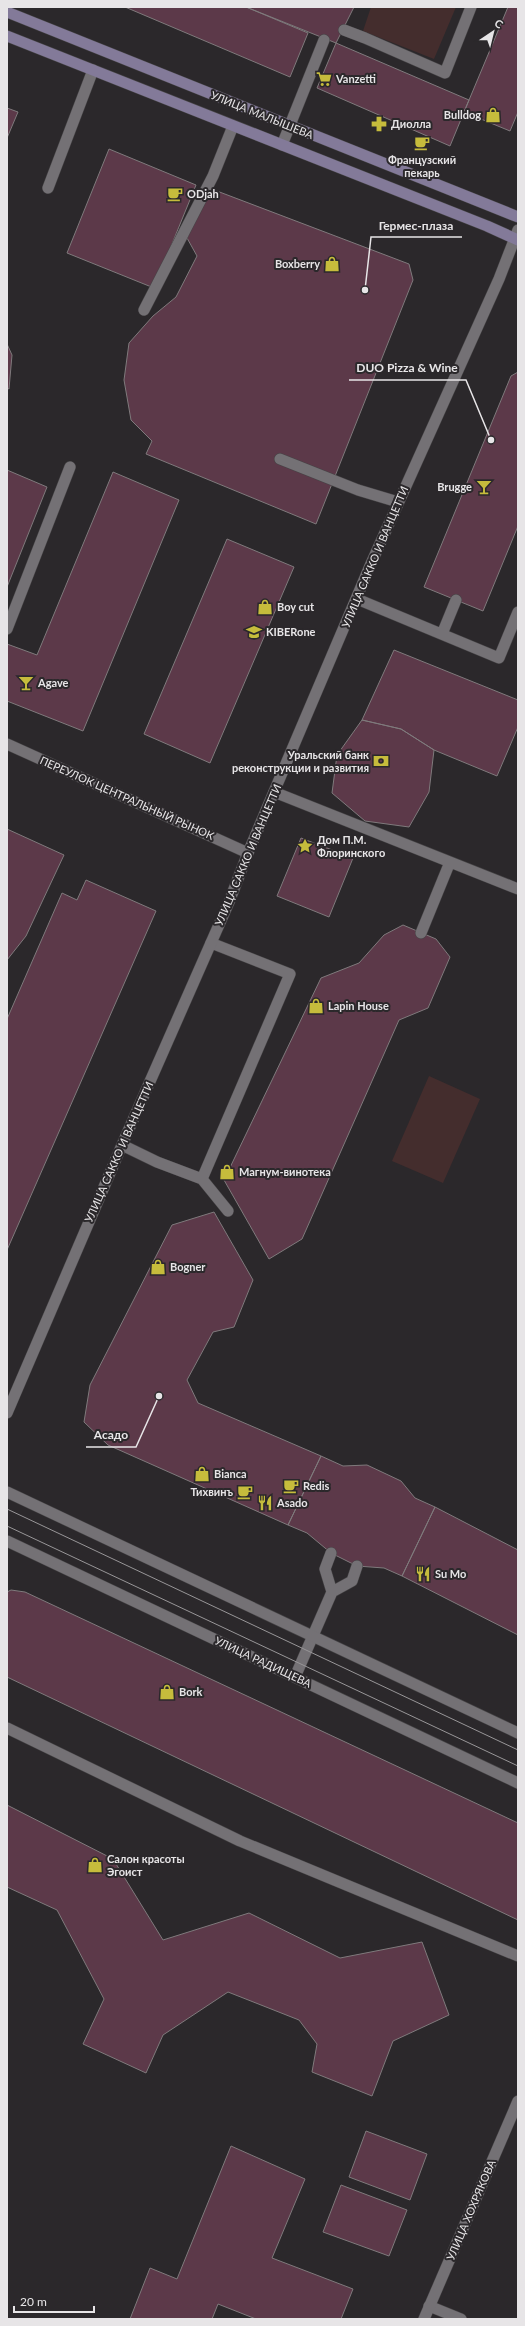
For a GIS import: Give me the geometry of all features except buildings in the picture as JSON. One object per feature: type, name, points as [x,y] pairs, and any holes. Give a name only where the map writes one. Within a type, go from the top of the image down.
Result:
[{"type":"main road","name":"УЛИЦА МАЛЫШЕВА","points":[[7,12],[518,217]]},
{"type":"main road","name":"УЛИЦА МАЛЫШЕВА","points":[[7,36],[233,126],[517,236]]},
{"type":"street","points":[[344,30],[445,73],[471,7]]},
{"type":"street","points":[[282,145],[324,40]]},
{"type":"street","points":[[48,188],[93,70]]},
{"type":"street","points":[[144,310],[213,176],[233,126]]},
{"type":"street","name":"УЛИЦА САККО И ВАНЦЕТТИ","points":[[7,1413],[122,1145],[211,943],[398,502],[496,286],[517,236]]},
{"type":"street","points":[[280,460],[351,488],[398,502]]},
{"type":"street","points":[[7,629],[70,467]]},
{"type":"street","points":[[357,599],[499,658],[518,612]]},
{"type":"street","points":[[442,634],[456,600]]},
{"type":"street","name":"ПЕРЕУЛОК ЦЕНТРАЛЬНЫЙ РЫНОК","points":[[7,744],[248,853]]},
{"type":"street","points":[[274,792],[518,889]]},
{"type":"street","points":[[421,932],[450,862]]},
{"type":"street","points":[[202,1179],[290,974],[211,943]]},
{"type":"street","points":[[122,1145],[157,1162],[202,1179],[228,1211]]},
{"type":"street","points":[[7,1492],[518,1733]]},
{"type":"street","name":"УЛИЦА РАДИЩЕВА","points":[[7,1541],[518,1783]]},
{"type":"street","points":[[331,1553],[325,1568],[332,1592]]},
{"type":"street","points":[[295,1677],[332,1592],[352,1581],[357,1566]]},
{"type":"street","points":[[7,1728],[240,1841],[518,1956]]},
{"type":"street","name":"УЛИЦА ХОХРЯКОВА","points":[[424,2319],[518,2101]]},
{"type":"street","points":[[429,2306],[461,2319]]},
{"type":"shaded area","points":[[371,7],[456,7],[434,59],[363,31]]},
{"type":"shaded area","points":[[429,1076],[480,1099],[443,1183],[392,1161]]},
{"type":"tram line","points":[[7,1509],[518,1750]]},
{"type":"tram line","points":[[7,1526],[518,1766]]},
{"type":"place","name":"Vanzetti","points":[[324,79]]},
{"type":"place","name":"Bulldog","points":[[493,115]]},
{"type":"place","name":"Диолла","points":[[379,124]]},
{"type":"place","name":"Французский пекарь","points":[[422,143]]},
{"type":"place","name":"ODjah","points":[[175,194]]},
{"type":"place","name":"Boxberry","points":[[332,264]]},
{"type":"place","name":"Гермес-плаза","points":[[365,290]]},
{"type":"place","name":"DUO Pizza & Wine","points":[[491,440]]},
{"type":"place","name":"Brugge","points":[[484,487]]},
{"type":"place","name":"Boy cut","points":[[265,607]]},
{"type":"place","name":"KIBERone","points":[[254,632]]},
{"type":"place","name":"Agave","points":[[26,683]]},
{"type":"place","name":"Уральский банк реконструкции и развития","points":[[381,761]]},
{"type":"place","name":"Дом П.М. Флоринского","points":[[305,846]]},
{"type":"place","name":"Lapin House","points":[[316,1006]]},
{"type":"place","name":"Магнум-винотека","points":[[227,1172]]},
{"type":"place","name":"Bogner","points":[[158,1267]]},
{"type":"place","name":"Асадо","points":[[159,1396]]},
{"type":"place","name":"Bianca","points":[[202,1474]]},
{"type":"place","name":"Redis","points":[[291,1486]]},
{"type":"place","name":"Тихвинъ","points":[[245,1492]]},
{"type":"place","name":"Asado","points":[[265,1503]]},
{"type":"place","name":"Su Mo","points":[[423,1574]]},
{"type":"place","name":"Bork","points":[[167,1692]]},
{"type":"place","name":"Салон красоты Эгоист","points":[[95,1865]]}]
